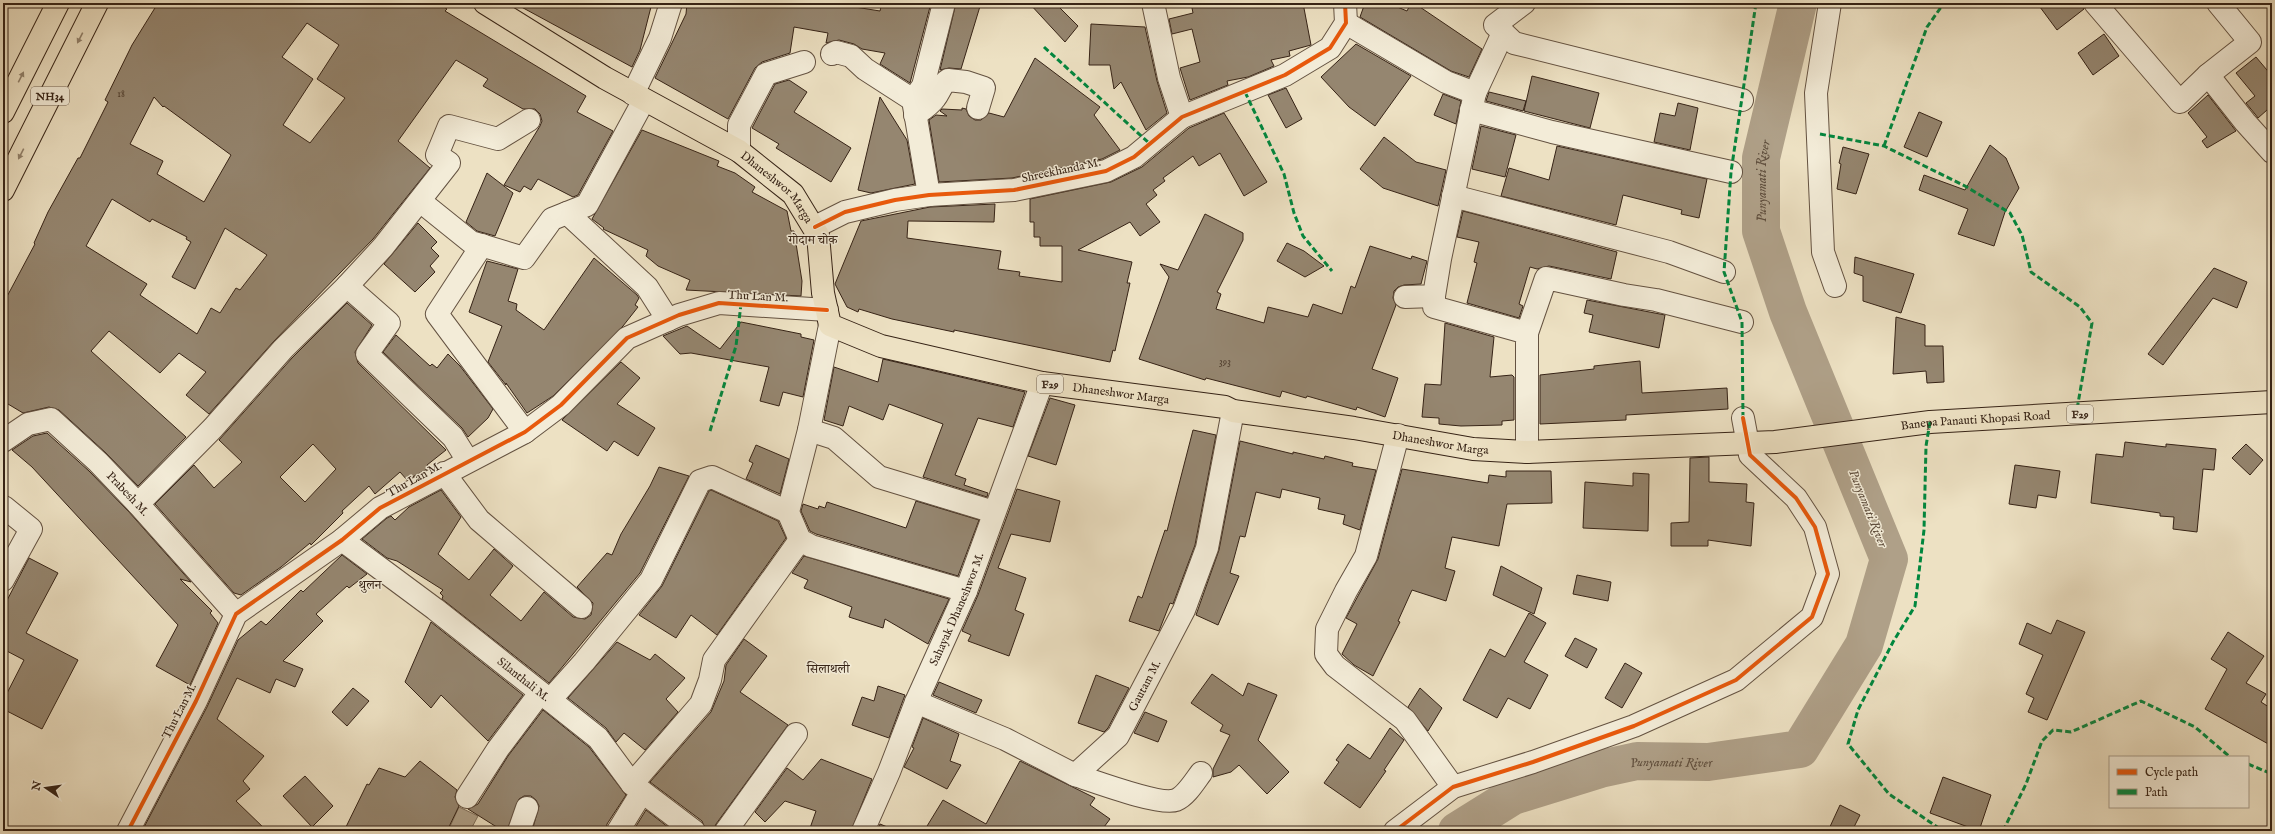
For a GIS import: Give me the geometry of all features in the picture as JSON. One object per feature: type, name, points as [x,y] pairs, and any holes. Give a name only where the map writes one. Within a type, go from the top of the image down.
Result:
[{"type":"main road","name":"NH34","points":[[6,100],[58,3]]},
{"type":"main road","name":"NH34","points":[[3,190],[98,3]]},
{"type":"main road","name":"Dhaneshwor Marga","points":[[485,3],[638,97],[738,151],[794,194],[818,235],[823,293],[829,317],[881,346],[1042,383],[1225,407],[1234,411],[1398,435],[1473,449],[1527,452],[1775,442]]},
{"type":"main road","name":"Banepa Panauti Khopasi Road","points":[[1775,442],[1930,422],[2272,402]]},
{"type":"street","points":[[420,200],[471,242],[524,258],[552,219],[587,205],[638,97],[660,38],[671,3]]},
{"type":"street","points":[[929,195],[914,108],[923,86],[944,3]]},
{"type":"street","points":[[1153,3],[1168,78],[1182,117]]},
{"type":"street","points":[[1524,3],[1495,25],[1514,43],[1742,100]]},
{"type":"street","points":[[1830,3],[1816,93],[1823,252],[1835,286]]},
{"type":"street","points":[[2095,3],[2180,102],[2208,75],[2250,42],[2218,3]]},
{"type":"street","points":[[1346,13],[1473,101],[1552,132],[1731,172]]},
{"type":"street","name":"Shreekhanda M.","points":[[815,228],[845,212],[929,195],[1014,190],[1106,171],[1134,157],[1182,117],[1285,75],[1330,48],[1346,13]]},
{"type":"street","points":[[1503,33],[1473,101],[1434,296],[1434,308],[1527,333]]},
{"type":"street","points":[[832,54],[836,52],[851,56],[914,108],[929,105],[936,98],[943,83],[948,80],[966,82],[984,88],[978,108]]},
{"type":"street","points":[[738,151],[739,125],[766,74],[804,62]]},
{"type":"street","points":[[2208,75],[2245,122],[2272,152]]},
{"type":"street","points":[[138,504],[213,428],[284,349],[347,286],[383,247],[448,163],[437,155],[449,126],[498,139],[529,120]]},
{"type":"street","points":[[1453,196],[1669,252],[1724,272]]},
{"type":"street","points":[[567,213],[647,287],[668,320]]},
{"type":"street","points":[[482,245],[437,314],[525,432]]},
{"type":"street","points":[[1527,452],[1527,333],[1546,278],[1624,295],[1656,300],[1742,322]]},
{"type":"street","points":[[347,286],[389,323],[367,354],[453,437],[468,461]]},
{"type":"street","points":[[1405,297],[1434,296]]},
{"type":"street","name":"Thu Lan M.","points":[[128,831],[196,701],[236,614],[342,540],[380,508],[404,497],[444,473],[525,432],[561,405],[627,338],[668,320],[719,303],[829,317]]},
{"type":"street","points":[[829,317],[809,430],[788,512],[800,540],[811,546],[966,590]]},
{"type":"street","name":"Sahayak Dhaneshwor M.","points":[[863,831],[889,772],[916,702],[966,590],[1042,383]]},
{"type":"street","name":"Gautam M.","points":[[1075,775],[1118,736],[1184,610],[1207,548],[1234,411]]},
{"type":"street","points":[[1395,831],[1453,787],[1533,762],[1634,726],[1736,680],[1812,617],[1828,574],[1815,527],[1796,498],[1750,455],[1743,418]]},
{"type":"street","name":"Prabesh M.","points":[[3,441],[28,424],[51,419],[98,462],[138,504],[236,614]]},
{"type":"street","points":[[809,430],[834,438],[879,477],[994,512]]},
{"type":"street","points":[[1398,435],[1366,556],[1327,629],[1326,654],[1335,666],[1405,720],[1453,787]]},
{"type":"street","points":[[444,473],[479,520],[582,606]]},
{"type":"street","points":[[467,797],[498,749],[545,697],[584,662],[651,580],[700,481],[712,476],[788,512]]},
{"type":"street","points":[[3,507],[31,529],[3,580]]},
{"type":"street","name":"Silanthali M.","points":[[342,540],[434,609],[598,738],[637,788],[694,831]]},
{"type":"street","points":[[618,831],[637,788],[701,704],[710,680],[714,660],[800,540]]},
{"type":"street","points":[[916,702],[1004,739],[1075,775],[1140,795],[1171,801],[1178,800],[1201,773]]},
{"type":"street","points":[[726,831],[796,734]]},
{"type":"street","points":[[519,831],[527,808]]},
{"type":"shaded area","points":[[459,807],[478,816],[470,831],[448,831]]},
{"type":"building","points":[[158,3],[438,3],[447,9],[445,11],[586,96],[577,112],[613,131],[578,195],[573,197],[538,179],[531,190],[524,186],[520,192],[504,185],[540,126],[542,121],[540,114],[535,109],[523,109],[483,86],[488,79],[456,60],[398,141],[430,168],[373,239],[274,341],[209,414],[186,395],[206,372],[179,353],[160,373],[109,331],[91,351],[186,437],[138,486],[106,453],[59,410],[49,407],[23,413],[3,401],[3,304],[35,244],[34,243],[48,212],[78,158],[80,158],[108,102],[105,100],[132,45]],"holes":[[[307,23],[339,45],[317,79],[345,98],[310,143],[283,125],[313,79],[282,57]],[[154,97],[163,107],[164,106],[231,155],[204,202],[157,174],[163,161],[130,144]],[[112,199],[150,222],[152,219],[187,237],[186,239],[191,242],[172,277],[195,289],[225,228],[267,255],[240,290],[236,288],[220,313],[211,308],[197,334],[140,295],[147,284],[86,246]]]},
{"type":"building","points":[[514,3],[652,3],[640,50],[632,67]]},
{"type":"building","points":[[687,3],[830,3],[880,11],[882,3],[931,3],[910,83],[880,64],[885,53],[862,49],[854,44],[839,40],[826,43],[828,33],[794,27],[790,53],[762,62],[755,68],[728,119],[655,78],[686,14]]},
{"type":"building","points":[[956,3],[981,3],[961,69],[949,68],[940,70]]},
{"type":"building","points":[[1029,3],[1055,3],[1078,26],[1065,42]]},
{"type":"building","points":[[1191,3],[1303,3],[1311,45],[1289,51],[1290,56],[1271,60],[1274,66],[1248,77],[1227,81],[1228,85],[1190,100],[1180,68],[1200,62],[1192,29],[1172,34],[1169,19],[1193,13]]},
{"type":"building","points":[[1365,3],[1388,3],[1407,11],[1411,3],[1414,3],[1482,49],[1469,77],[1451,71],[1360,17]]},
{"type":"building","points":[[2037,3],[2083,3],[2084,9],[2057,30]]},
{"type":"building","points":[[1091,24],[1145,27],[1157,81],[1167,113],[1146,130],[1121,82],[1114,89],[1110,65],[1089,65]]},
{"type":"building","points":[[2104,34],[2119,56],[2093,75],[2078,53]]},
{"type":"building","points":[[1356,44],[1411,76],[1375,126],[1349,107],[1321,77]]},
{"type":"building","points":[[2256,57],[2272,76],[2272,116],[2267,110],[2258,118],[2246,103],[2255,96],[2236,73]]},
{"type":"building","points":[[1035,58],[1100,107],[1094,115],[1120,150],[1102,159],[1012,178],[939,182],[929,120],[936,115],[947,116],[940,111],[942,109],[962,110],[962,108],[966,109],[969,116],[975,120],[981,120],[989,113],[1004,117]]},
{"type":"building","points":[[1532,76],[1599,93],[1590,128],[1524,111]]},
{"type":"building","points":[[789,80],[807,92],[794,112],[851,148],[831,182],[776,148],[779,144],[752,128],[775,84]]},
{"type":"building","points":[[1286,88],[1302,119],[1286,128],[1268,95]]},
{"type":"building","points":[[1489,92],[1526,101],[1523,111],[1486,101]]},
{"type":"building","points":[[1443,94],[1461,101],[1456,124],[1434,115]]},
{"type":"building","points":[[2208,95],[2236,131],[2207,148],[2202,141],[2207,137],[2188,113]]},
{"type":"building","points":[[880,97],[907,140],[915,184],[871,193],[858,190]]},
{"type":"building","points":[[1678,103],[1698,108],[1690,150],[1654,142],[1660,113],[1675,116]]},
{"type":"building","points":[[1919,112],[1942,122],[1927,157],[1904,147]]},
{"type":"building","points":[[1224,113],[1267,182],[1244,196],[1220,153],[1199,166],[1193,156],[1163,178],[1165,181],[1153,190],[1157,195],[1146,204],[1160,222],[1140,236],[1130,222],[1078,250],[1132,262],[1127,283],[1130,283],[1115,351],[1113,350],[1110,362],[954,330],[954,332],[892,319],[859,309],[858,312],[847,307],[835,284],[861,221],[930,207],[995,204],[994,222],[908,221],[907,238],[1001,251],[998,269],[1020,272],[1019,276],[1062,282],[1062,246],[1040,246],[1040,237],[1034,237],[1034,222],[1030,222],[1030,199],[1111,182],[1142,167],[1189,128]]},
{"type":"building","points":[[1481,126],[1516,135],[1505,177],[1472,169]]},
{"type":"building","points":[[642,130],[719,161],[717,166],[735,173],[755,187],[752,192],[787,211],[791,231],[794,231],[802,281],[801,296],[686,290],[690,280],[658,266],[646,256],[648,250],[603,229],[604,228],[592,219]]},
{"type":"building","points":[[1384,137],[1416,162],[1446,170],[1438,206],[1383,188],[1360,169]]},
{"type":"building","points":[[1990,145],[2006,158],[2019,188],[2005,212],[1994,246],[1958,234],[1968,209],[1919,190],[1924,175],[1965,190]]},
{"type":"building","points":[[1557,146],[1707,179],[1699,218],[1681,214],[1682,210],[1623,195],[1616,225],[1501,196],[1509,168],[1549,180]]},
{"type":"building","points":[[1843,147],[1869,154],[1856,194],[1837,189],[1841,164],[1839,163]]},
{"type":"building","points":[[487,173],[513,193],[495,236],[477,231],[466,222]]},
{"type":"building","points":[[1463,211],[1617,252],[1611,279],[1549,266],[1537,269],[1530,267],[1519,304],[1523,306],[1519,318],[1467,303],[1477,263],[1474,262],[1479,242],[1457,237]]},
{"type":"building","points":[[1205,214],[1243,233],[1243,240],[1217,292],[1221,294],[1216,309],[1264,323],[1268,307],[1308,317],[1313,304],[1342,314],[1351,286],[1355,288],[1370,246],[1411,259],[1412,256],[1427,261],[1421,284],[1404,285],[1398,287],[1394,291],[1393,298],[1396,305],[1372,369],[1398,378],[1385,417],[1357,407],[1356,410],[1307,396],[1306,398],[1282,391],[1280,397],[1206,378],[1205,380],[1139,359],[1169,277],[1160,264],[1178,270]]},
{"type":"building","points":[[418,223],[437,242],[431,248],[439,256],[430,266],[435,272],[415,292],[384,264]]},
{"type":"building","points":[[1287,243],[1304,251],[1324,266],[1305,277],[1277,261]]},
{"type":"building","points":[[1855,257],[1914,274],[1901,313],[1863,301],[1863,276],[1854,273]]},
{"type":"building","points":[[594,258],[637,295],[639,298],[635,305],[638,307],[623,326],[553,396],[527,413],[506,383],[506,385],[488,362],[502,326],[469,312],[487,261],[518,269],[508,301],[517,304],[516,310],[544,330]]},
{"type":"building","points":[[2214,268],[2247,282],[2237,308],[2213,298],[2163,365],[2148,354]]},
{"type":"building","points":[[1587,300],[1665,315],[1659,348],[1589,332],[1593,315],[1584,313]]},
{"type":"building","points":[[347,303],[372,325],[355,352],[358,363],[446,450],[427,465],[429,468],[407,480],[400,472],[375,494],[369,486],[342,511],[343,513],[311,545],[310,543],[281,567],[241,595],[234,593],[155,504],[194,465],[214,488],[242,462],[219,440],[292,358]],"holes":[[[313,444],[336,469],[305,502],[280,477]]]},
{"type":"building","points":[[1896,317],[1925,325],[1925,346],[1943,346],[1944,382],[1927,383],[1926,371],[1893,374]]},
{"type":"building","points":[[741,322],[801,334],[801,337],[814,340],[803,397],[783,392],[779,406],[760,401],[769,367],[691,353],[680,354],[663,336],[687,326],[720,349]]},
{"type":"building","points":[[1445,323],[1494,337],[1490,377],[1512,375],[1514,377],[1514,420],[1502,421],[1502,425],[1461,426],[1439,424],[1439,418],[1422,417],[1425,384],[1441,385]]},
{"type":"building","points":[[396,335],[430,366],[432,364],[437,368],[448,354],[460,366],[493,409],[488,418],[468,437],[462,428],[383,352]]},
{"type":"building","points":[[883,359],[1025,392],[1013,427],[978,418],[955,475],[966,479],[964,485],[988,493],[987,497],[923,477],[943,424],[889,404],[883,420],[849,406],[843,426],[824,420],[834,367],[878,382]]},
{"type":"building","points":[[1640,361],[1642,393],[1727,388],[1728,409],[1626,415],[1626,420],[1540,424],[1540,375],[1594,369],[1594,366]]},
{"type":"building","points":[[621,362],[640,378],[617,404],[655,428],[638,456],[614,441],[607,451],[562,420]]},
{"type":"building","points":[[1050,398],[1075,405],[1056,465],[1028,456]]},
{"type":"building","points":[[1193,430],[1216,435],[1195,545],[1173,604],[1170,603],[1159,631],[1129,621],[1138,596],[1142,598],[1165,530],[1167,531]]},
{"type":"building","points":[[47,433],[89,471],[129,512],[191,582],[180,579],[212,611],[210,613],[218,623],[190,685],[156,666],[178,625],[32,467],[12,450],[33,436]]},
{"type":"building","points":[[1240,441],[1293,454],[1293,452],[1324,459],[1325,456],[1353,463],[1352,466],[1376,470],[1360,530],[1343,524],[1345,515],[1318,509],[1320,498],[1282,489],[1280,498],[1256,492],[1245,537],[1240,536],[1230,573],[1239,576],[1218,625],[1196,615],[1219,550]]},
{"type":"building","points":[[2125,442],[2166,447],[2166,444],[2216,449],[2214,470],[2203,469],[2197,532],[2173,529],[2174,517],[2160,516],[2160,513],[2091,503],[2096,454],[2123,457]]},
{"type":"building","points":[[2246,444],[2263,460],[2250,475],[2232,458]]},
{"type":"building","points":[[756,445],[789,459],[780,494],[746,479],[753,463],[749,461]]},
{"type":"building","points":[[1709,457],[1709,482],[1747,484],[1746,502],[1754,503],[1751,546],[1708,540],[1708,546],[1671,546],[1671,523],[1689,522],[1690,458]]},
{"type":"building","points":[[2015,465],[2060,471],[2056,498],[2038,495],[2036,508],[2009,504]]},
{"type":"building","points":[[659,467],[689,476],[640,573],[549,683],[442,599],[443,596],[440,593],[443,590],[397,561],[387,558],[362,539],[387,518],[391,516],[395,520],[409,507],[441,490],[461,517],[438,554],[469,580],[494,549],[513,566],[490,595],[521,621],[544,592],[573,617],[585,619],[591,615],[593,603],[577,587],[607,553],[612,555],[621,534],[650,486]]},
{"type":"building","points":[[1402,469],[1488,483],[1489,475],[1506,477],[1506,471],[1551,471],[1552,503],[1507,504],[1499,546],[1452,537],[1445,568],[1455,571],[1446,601],[1412,590],[1398,621],[1400,622],[1373,676],[1354,665],[1342,654],[1357,624],[1346,618],[1378,559]]},
{"type":"building","points":[[1633,473],[1649,474],[1648,531],[1583,528],[1585,482],[1633,486]]},
{"type":"building","points":[[1017,489],[1060,501],[1050,542],[1011,534],[998,568],[1026,578],[1015,610],[1024,614],[1009,656],[968,641],[971,635],[962,631],[978,595]]},
{"type":"building","points":[[711,490],[778,521],[786,538],[717,635],[691,615],[676,638],[639,615],[662,586],[709,491]]},
{"type":"building","points":[[916,501],[979,520],[958,576],[816,534],[810,531],[801,511],[803,504],[818,509],[819,506],[825,508],[827,502],[906,528]]},
{"type":"building","points":[[342,555],[367,574],[349,588],[347,586],[316,614],[323,621],[283,661],[303,669],[295,687],[276,679],[270,693],[237,678],[217,719],[264,756],[243,781],[250,789],[236,801],[267,831],[142,831],[207,707],[238,640],[261,621],[266,625],[301,590],[303,592]]},
{"type":"building","points":[[804,556],[949,599],[928,644],[885,619],[883,628],[849,617],[852,607],[804,588],[808,580],[792,573]]},
{"type":"building","points":[[29,558],[58,573],[26,633],[78,660],[42,729],[3,709],[3,701],[24,660],[3,649],[3,608]]},
{"type":"building","points":[[1501,566],[1542,588],[1534,614],[1493,595]]},
{"type":"building","points":[[1577,575],[1611,582],[1608,601],[1573,594]]},
{"type":"building","points":[[1529,613],[1546,623],[1524,662],[1548,675],[1530,709],[1508,698],[1497,718],[1463,700],[1490,649],[1505,657]]},
{"type":"building","points":[[2057,620],[2085,632],[2047,720],[2028,712],[2034,698],[2026,694],[2043,655],[2019,644],[2027,623],[2051,634]]},
{"type":"building","points":[[431,622],[523,695],[488,741],[441,695],[431,708],[405,682]]},
{"type":"building","points":[[2228,632],[2264,656],[2246,683],[2266,694],[2261,702],[2272,709],[2272,746],[2205,709],[2227,669],[2211,659]]},
{"type":"building","points":[[1575,638],[1597,649],[1587,668],[1565,656]]},
{"type":"building","points":[[744,639],[767,656],[740,692],[788,725],[716,824],[713,831],[706,831],[702,821],[650,782],[711,712],[724,681],[726,665]]},
{"type":"building","points":[[617,642],[650,660],[655,654],[685,678],[666,699],[678,712],[645,750],[624,733],[616,742],[606,728],[568,698]]},
{"type":"building","points":[[1625,663],[1642,673],[1622,708],[1605,698]]},
{"type":"building","points":[[1212,674],[1243,696],[1248,683],[1277,695],[1258,740],[1289,772],[1267,794],[1239,765],[1231,772],[1213,777],[1213,769],[1230,735],[1220,731],[1223,725],[1191,703]]},
{"type":"building","points":[[1096,675],[1129,688],[1108,728],[1104,732],[1078,723]]},
{"type":"building","points":[[939,682],[982,700],[976,713],[933,695]]},
{"type":"building","points":[[878,686],[905,695],[889,738],[852,725],[862,697],[874,701]]},
{"type":"building","points":[[353,688],[369,701],[347,726],[332,712]]},
{"type":"building","points":[[1420,688],[1442,708],[1428,731],[1408,707]]},
{"type":"building","points":[[543,710],[589,747],[626,795],[607,824],[606,831],[532,831],[539,806],[536,800],[531,796],[524,796],[519,799],[507,831],[503,831],[468,809],[478,804],[508,756]]},
{"type":"building","points":[[1145,712],[1167,721],[1158,742],[1134,733]]},
{"type":"building","points":[[923,718],[959,734],[950,761],[961,765],[947,789],[904,767],[914,748],[912,747]]},
{"type":"building","points":[[1390,728],[1404,740],[1384,770],[1386,771],[1360,808],[1324,783],[1339,762],[1336,760],[1348,744],[1370,759]]},
{"type":"building","points":[[821,759],[872,779],[851,831],[809,831],[816,811],[785,801],[765,822],[755,812],[787,768],[803,780]]},
{"type":"building","points":[[420,761],[457,790],[455,797],[459,806],[447,831],[344,831],[367,784],[369,785],[379,768],[405,777]]},
{"type":"building","points":[[1020,761],[1095,798],[1090,805],[1110,819],[1101,831],[924,831],[943,800],[986,824]]},
{"type":"building","points":[[305,776],[333,806],[312,827],[283,796]]},
{"type":"building","points":[[1943,777],[1991,795],[1979,831],[1930,813]]},
{"type":"building","points":[[1840,805],[1860,815],[1852,831],[1828,831]]},
{"type":"building","points":[[646,810],[673,831],[633,831]]},
{"type":"building","points":[[880,824],[897,831],[877,831]]},
{"type":"waterway","name":"Punyamati River","points":[[1457,831],[1513,796],[1600,769],[1637,761],[1708,762],[1800,749],[1864,645],[1889,559],[1788,312],[1761,231],[1761,158],[1798,3]]},
{"type":"marked path","points":[[1743,418],[1742,322],[1724,272],[1731,172],[1756,3]]},
{"type":"marked path","points":[[1884,146],[1927,27],[1944,3]]},
{"type":"marked path","points":[[1044,47],[1150,144]]},
{"type":"marked path","points":[[1245,92],[1284,174],[1294,213],[1303,236],[1332,271]]},
{"type":"marked path","points":[[1820,134],[1884,146],[1965,186],[2010,213],[2022,235],[2031,272],[2080,307],[2092,323],[2076,415]]},
{"type":"marked path","points":[[710,431],[736,346],[741,304]]},
{"type":"marked path","points":[[1930,422],[1926,446],[1924,530],[1915,606],[1893,642],[1858,710],[1848,744],[1889,794],[1943,831]]},
{"type":"marked path","points":[[2003,831],[2026,784],[2042,741],[2053,730],[2071,732],[2141,701],[2195,727],[2229,756]]},
{"type":"marked path","points":[[2249,764],[2272,774]]},
{"type":"cycle path","points":[[815,227],[845,212],[895,200],[929,195],[1014,190],[1106,171],[1134,157],[1182,117],[1285,75],[1330,48],[1346,23],[1345,3]]},
{"type":"cycle path","points":[[128,831],[196,701],[236,614],[342,540],[380,508],[525,432],[561,405],[627,338],[679,315],[719,303],[827,310]]},
{"type":"cycle path","points":[[1395,831],[1453,787],[1533,762],[1634,726],[1736,680],[1812,617],[1828,574],[1815,527],[1796,498],[1750,455],[1743,418]]},
{"type":"district","name":"गाेदाम चाेक","points":[[813,239]]},
{"type":"district","name":"थुलन","points":[[370,584]]},
{"type":"district","name":"सिलाथली","points":[[828,668]]}]
